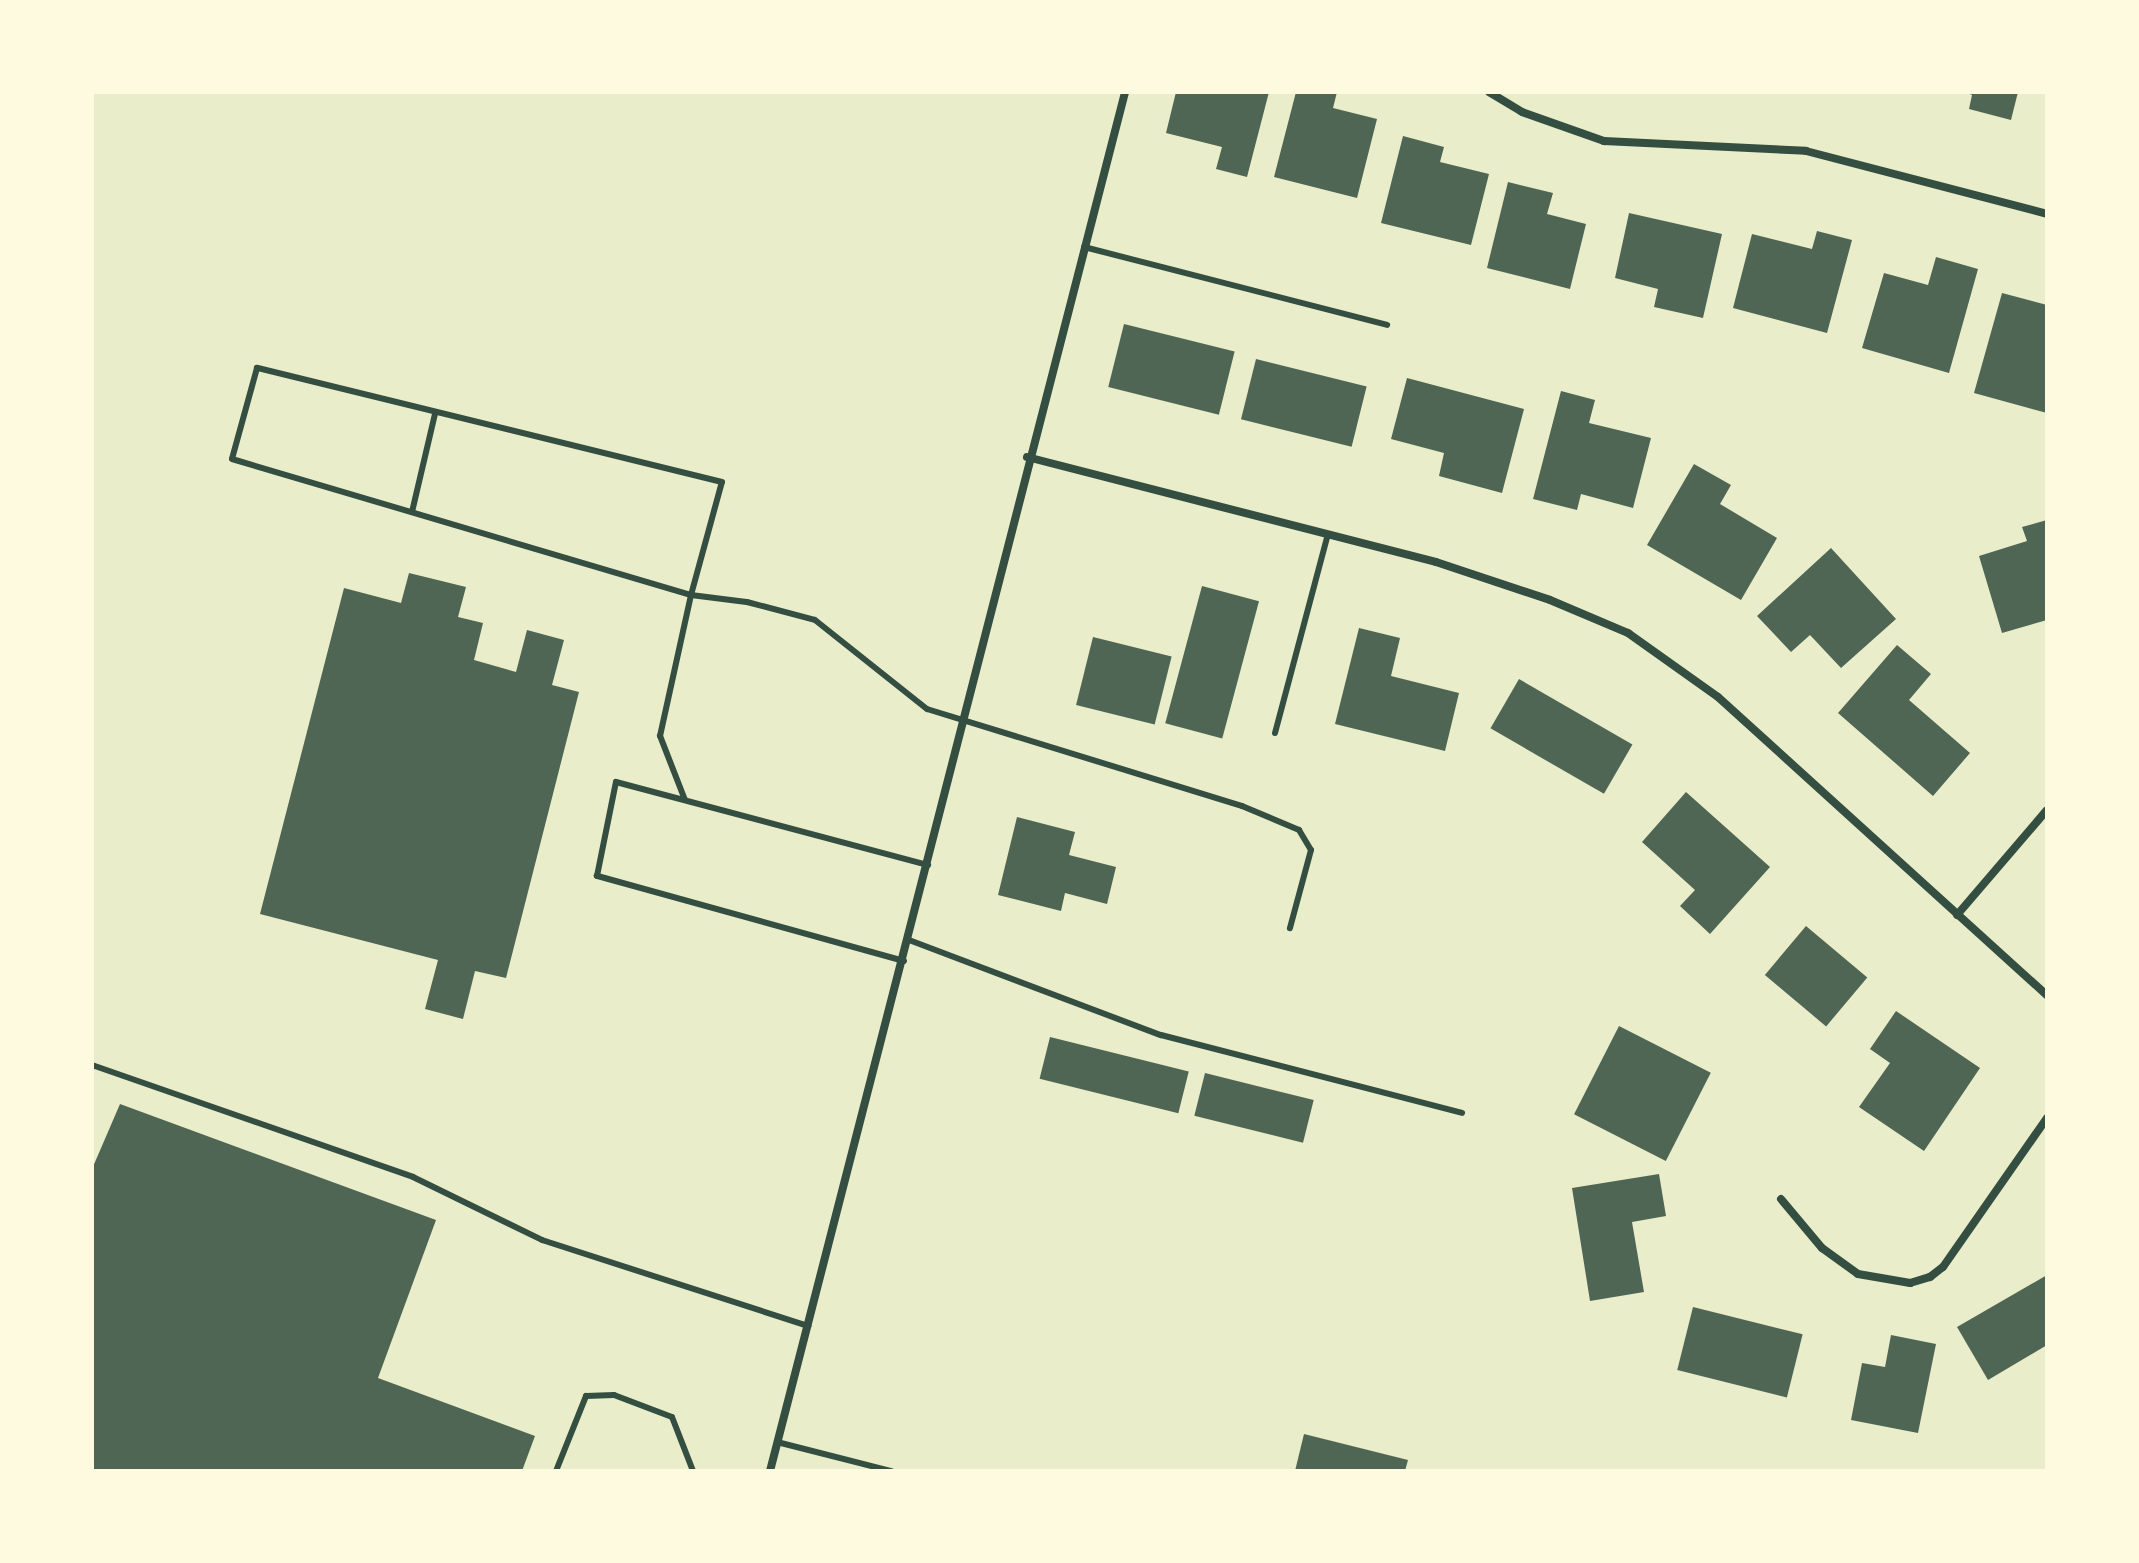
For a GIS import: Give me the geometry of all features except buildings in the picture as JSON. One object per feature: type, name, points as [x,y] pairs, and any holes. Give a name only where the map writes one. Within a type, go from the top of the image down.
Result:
[{"type":"street","points":[[770,1471],[904,961],[1027,457],[1125,92]]},
{"type":"street","points":[[1489,92],[1522,112],[1604,141],[1806,151],[2047,214]]},
{"type":"street","points":[[1027,457],[1328,534],[1550,600],[1628,633],[1718,697],[2047,995]]},
{"type":"street","points":[[1957,915],[2047,810]]},
{"type":"street","points":[[1781,1199],[1822,1248],[1858,1274],[1910,1283],[1930,1277],[1943,1267],[2047,1118]]},
{"type":"lane","points":[[1084,247],[1387,325]]},
{"type":"lane","points":[[685,800],[660,736],[691,595],[722,482],[257,368],[232,459],[691,595],[747,602],[815,620],[927,709],[1242,806],[1299,830],[1311,850],[1290,928]]},
{"type":"lane","points":[[412,512],[435,414]]},
{"type":"lane","points":[[1275,733],[1328,534]]},
{"type":"lane","points":[[904,961],[597,876],[616,782],[928,865]]},
{"type":"lane","points":[[909,940],[1161,1035],[1462,1113]]},
{"type":"lane","points":[[92,1065],[413,1177],[542,1240],[808,1326]]},
{"type":"lane","points":[[556,1471],[586,1396],[614,1395],[672,1417],[693,1471]]},
{"type":"lane","points":[[777,1442],[891,1471]]}]
